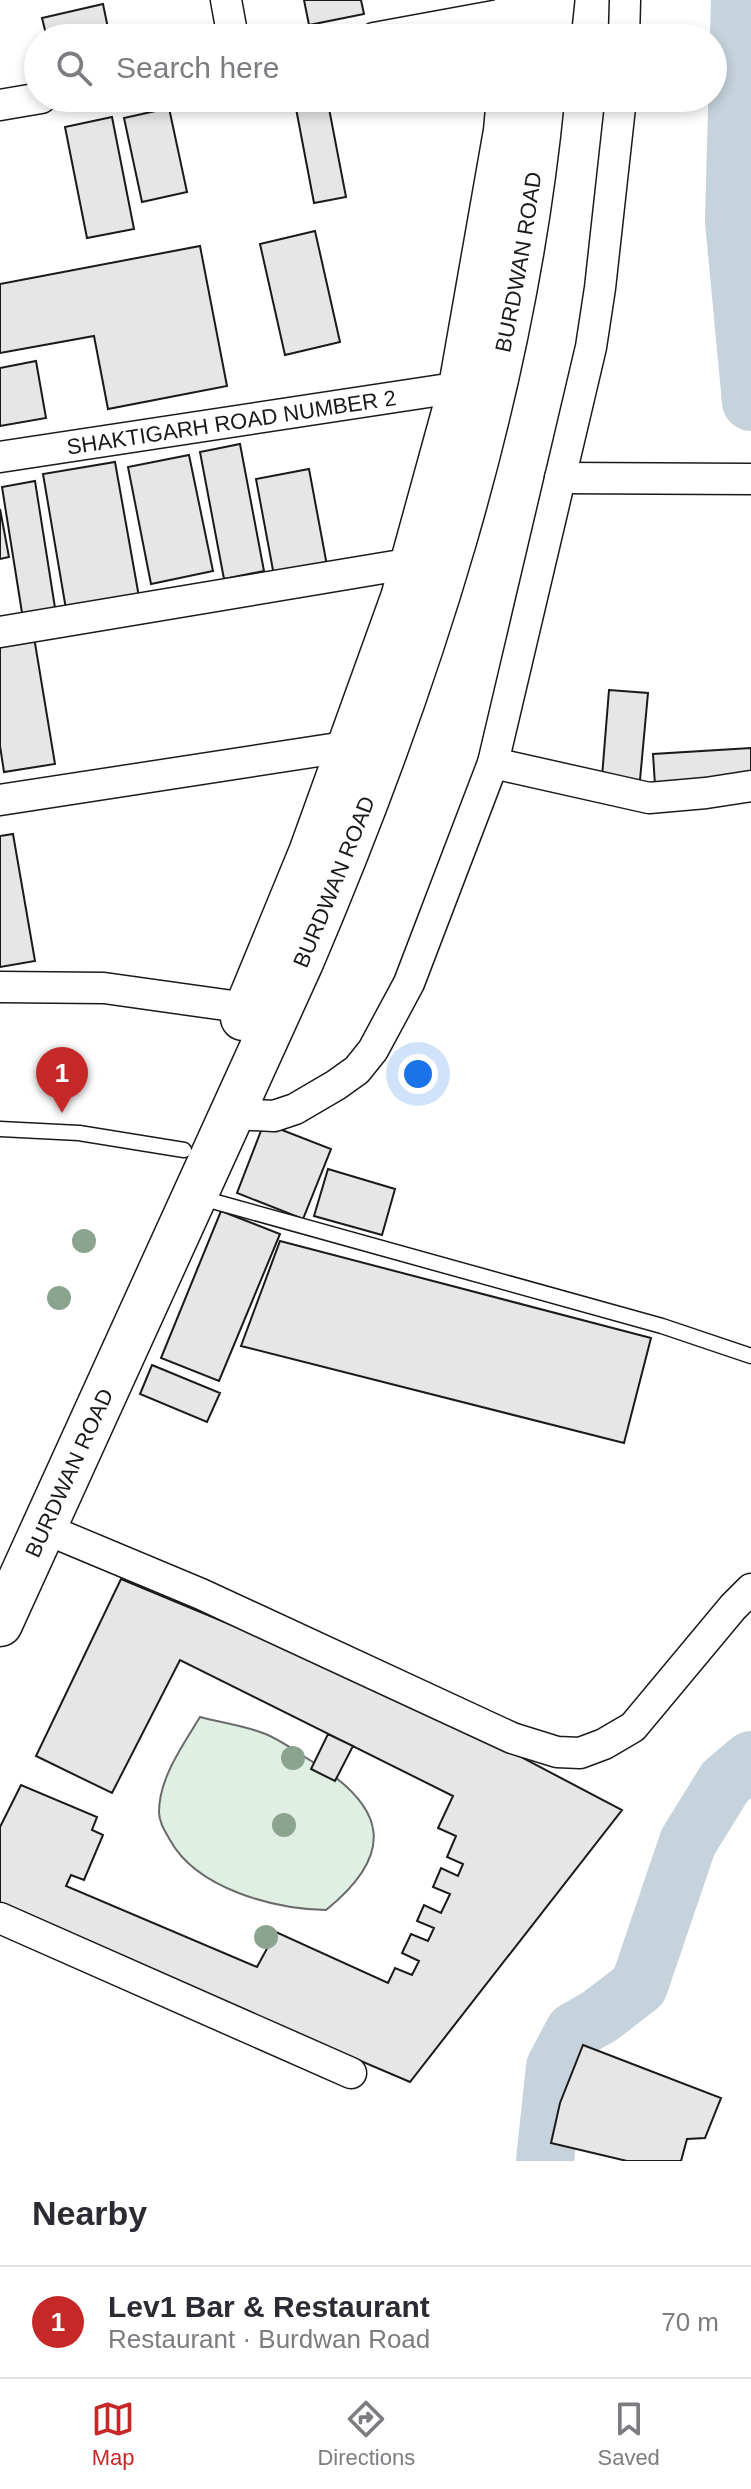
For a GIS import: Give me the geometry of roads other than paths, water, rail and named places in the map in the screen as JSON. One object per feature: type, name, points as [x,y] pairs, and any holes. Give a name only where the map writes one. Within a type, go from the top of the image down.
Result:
[{"type":"main road","name":"BURDWAN ROAD","points":[[0,1551],[247,1008],[351,746],[413,563],[461,387],[524,115]]},
{"type":"main road","name":"BURDWAN ROAD","points":[[0,1624],[301,962],[343,864],[407,691],[492,396],[514,290],[524,115]]},
{"type":"street","points":[[226,0],[230,24]]},
{"type":"street","points":[[624,24],[625,0]]},
{"type":"street","points":[[482,24],[529,18]]},
{"type":"street","points":[[0,105],[24,101]]},
{"type":"street","points":[[232,1114],[274,1116],[295,1109],[357,1070],[373,1050],[409,983],[493,763],[591,347],[619,112]]},
{"type":"street","name":"SHAKTIGARH ROAD NUMBER 2","points":[[0,457],[461,387]]},
{"type":"street","points":[[560,478],[737,479]]},
{"type":"street","points":[[0,632],[413,563]]},
{"type":"street","points":[[0,800],[351,746]]},
{"type":"street","points":[[493,763],[649,798],[751,786]]},
{"type":"street","points":[[0,987],[104,988],[247,1008]]},
{"type":"street","points":[[43,1528],[201,1594],[512,1738],[557,1752],[580,1753],[604,1744],[633,1727],[751,1589]]},
{"type":"street","points":[[0,1918],[351,2073]]},
{"type":"lane","points":[[0,1129],[79,1133],[184,1150]]},
{"type":"lane","points":[[194,1197],[633,1318],[751,1356]]},
{"type":"waterway","points":[[740,0],[734,221],[751,402]]},
{"type":"waterway","points":[[545,2161],[555,2067],[574,2031],[600,2016],[639,1986],[688,1842],[725,1782],[751,1760]]},
{"type":"place","name":"Lev1 Bar & Restaurant","points":[[62,1113]]}]
